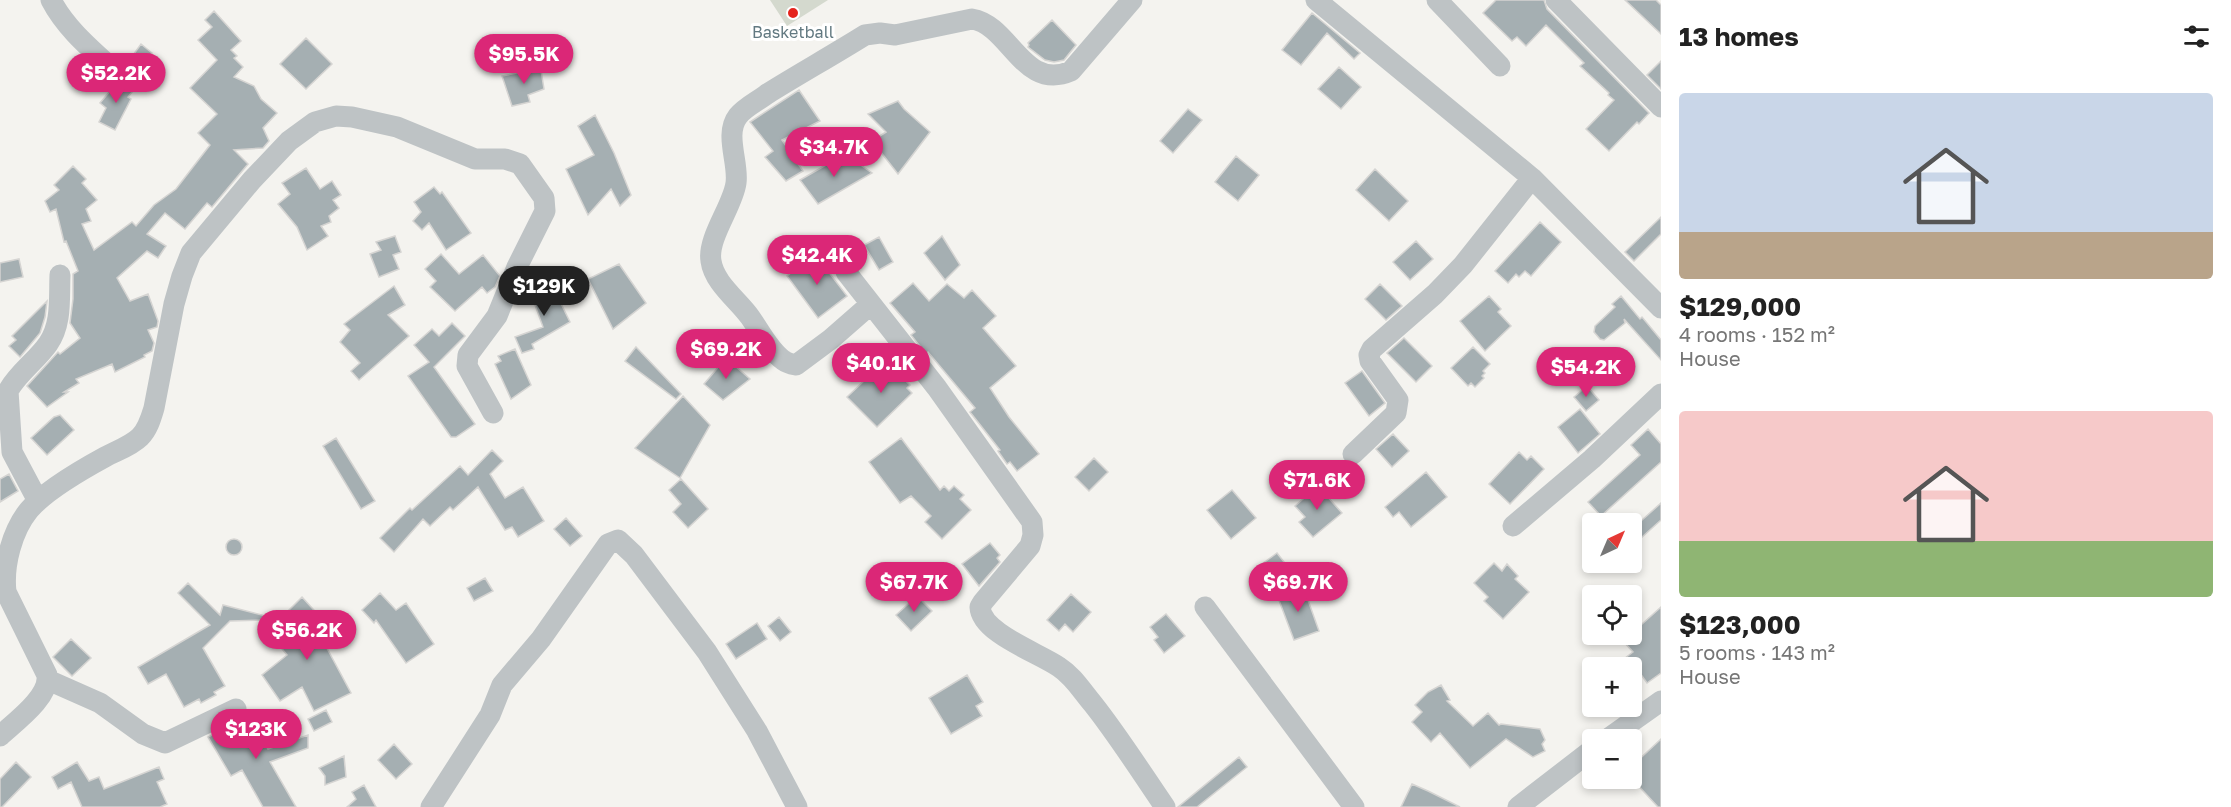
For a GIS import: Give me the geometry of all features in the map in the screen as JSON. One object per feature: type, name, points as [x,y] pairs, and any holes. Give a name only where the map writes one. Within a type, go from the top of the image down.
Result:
[{"type":"street","points":[[51,0],[63,20],[76,35],[116,72]]},
{"type":"street","points":[[871,304],[812,354],[796,365],[789,364],[771,348],[749,314],[715,273],[710,260],[715,237],[736,183],[733,125],[742,111],[865,35],[880,33],[896,35],[972,19],[981,20],[1037,71],[1053,76],[1061,75],[1071,71],[1132,0]]},
{"type":"street","points":[[1437,0],[1500,66]]},
{"type":"street","points":[[1556,0],[1661,107]]},
{"type":"street","points":[[1324,2],[1532,178],[1661,308]]},
{"type":"street","points":[[0,736],[44,693],[48,680],[6,592],[4,579],[14,537],[23,518],[38,501],[73,476],[140,437],[149,424],[154,408],[174,304],[191,253],[252,180],[308,126],[325,118],[352,117],[397,127],[475,159],[504,159],[520,164],[544,198],[545,211],[517,267],[497,316],[468,355],[467,366],[493,413]]},
{"type":"street","points":[[1353,454],[1396,413],[1398,406],[1398,400],[1370,361],[1369,355],[1372,350],[1435,294],[1463,265],[1532,178]]},
{"type":"street","points":[[846,272],[937,388],[1032,522],[1033,535],[1029,546],[983,602],[980,607],[982,617],[995,631],[1057,665],[1072,677],[1115,733],[1165,807]]},
{"type":"street","points":[[38,501],[12,452],[8,391],[47,345],[55,330],[59,315],[60,275]]},
{"type":"street","points":[[1513,526],[1592,459],[1661,394]]},
{"type":"street","points":[[431,807],[490,715],[502,686],[541,639],[608,544],[618,540],[634,555],[707,652],[757,731],[797,807]]},
{"type":"street","points":[[1205,607],[1354,807]]},
{"type":"street","points":[[48,680],[100,703],[143,734],[165,743],[236,709]]},
{"type":"street","points":[[1622,729],[1661,701]]},
{"type":"street","points":[[1518,807],[1582,758]]},
{"type":"shaded area","name":"Basketball","points":[[770,0],[828,0],[787,26]]},
{"type":"building","points":[[1496,0],[1544,0],[1547,9],[1649,113],[1609,151],[1586,129],[1614,100],[1608,95],[1609,93],[1580,66],[1584,63],[1546,25],[1526,46],[1517,37],[1512,41],[1483,13]]},
{"type":"building","points":[[1625,0],[1656,0],[1661,5],[1661,34]]},
{"type":"building","points":[[214,11],[241,41],[231,50],[237,56],[234,58],[243,67],[234,77],[254,86],[261,99],[277,113],[263,128],[269,141],[263,148],[234,150],[248,164],[212,207],[207,203],[185,229],[165,213],[147,234],[166,246],[158,258],[147,251],[117,278],[130,301],[148,294],[158,321],[157,327],[148,330],[154,343],[152,351],[115,372],[112,364],[76,379],[79,383],[47,407],[27,386],[58,352],[60,354],[80,338],[70,323],[73,274],[78,271],[66,241],[64,242],[56,209],[50,212],[45,201],[59,190],[54,185],[73,166],[86,179],[82,183],[97,200],[86,209],[91,221],[82,224],[94,250],[132,222],[136,226],[154,205],[176,189],[210,145],[198,133],[217,114],[190,88],[217,60],[198,40],[212,27],[205,20]]},
{"type":"building","points":[[1312,13],[1360,53],[1354,59],[1327,33],[1301,65],[1282,50]]},
{"type":"building","points":[[1052,20],[1076,45],[1064,60],[1054,62],[1045,60],[1028,47],[1028,43]]},
{"type":"building","points":[[306,38],[332,64],[306,89],[280,64]]},
{"type":"building","points":[[141,44],[152,53],[141,67],[131,58]]},
{"type":"building","points":[[1661,61],[1661,89],[1647,75]]},
{"type":"building","points":[[540,64],[544,89],[528,95],[530,102],[512,106],[502,76],[522,72]]},
{"type":"building","points":[[1339,67],[1361,87],[1341,109],[1318,89]]},
{"type":"building","points":[[126,79],[136,87],[128,97],[131,99],[115,130],[99,122],[106,108],[100,103],[116,84]]},
{"type":"building","points":[[799,90],[820,121],[782,140],[803,171],[786,181],[765,157],[773,151],[750,122]]},
{"type":"building","points":[[898,101],[930,132],[898,174],[872,141],[886,132],[868,114]]},
{"type":"building","points":[[1188,109],[1202,120],[1173,153],[1160,141]]},
{"type":"building","points":[[595,115],[631,195],[620,206],[611,189],[588,215],[566,169],[594,155],[578,126]]},
{"type":"building","points":[[845,154],[872,173],[818,204],[800,180]]},
{"type":"building","points":[[1236,156],[1259,175],[1238,201],[1215,182]]},
{"type":"building","points":[[306,168],[320,189],[332,181],[341,195],[333,200],[339,208],[329,216],[331,222],[321,226],[328,236],[307,250],[297,227],[278,204],[290,194],[282,183]]},
{"type":"building","points":[[1375,169],[1408,201],[1389,221],[1356,190]]},
{"type":"building","points":[[434,187],[440,194],[442,192],[471,233],[446,250],[429,223],[422,230],[413,221],[421,212],[414,202]]},
{"type":"building","points":[[1661,217],[1661,234],[1634,261],[1625,252]]},
{"type":"building","points":[[1540,222],[1561,242],[1531,276],[1525,271],[1519,277],[1516,274],[1508,283],[1495,271]]},
{"type":"building","points":[[395,236],[401,252],[393,255],[399,269],[379,277],[370,254],[381,250],[376,242]]},
{"type":"building","points":[[942,236],[960,265],[945,280],[924,253]]},
{"type":"building","points":[[879,237],[893,262],[879,270],[864,245]]},
{"type":"building","points":[[1416,241],[1433,259],[1410,280],[1393,262]]},
{"type":"building","points":[[441,254],[459,274],[483,255],[500,276],[495,287],[487,293],[482,287],[455,311],[430,287],[436,281],[425,269]]},
{"type":"building","points":[[815,254],[847,296],[818,318],[787,276]]},
{"type":"building","points":[[19,259],[23,277],[0,282],[0,263]]},
{"type":"building","points":[[619,264],[646,303],[613,329],[588,279]]},
{"type":"building","points":[[550,281],[570,322],[532,344],[534,349],[522,353],[515,337],[543,327],[531,294]]},
{"type":"building","points":[[913,283],[929,301],[947,284],[964,298],[972,290],[996,316],[983,328],[1016,366],[990,388],[1009,417],[1039,454],[1017,471],[1010,462],[1007,464],[998,451],[1000,450],[970,412],[975,408],[928,352],[926,354],[911,335],[915,332],[890,303]]},
{"type":"building","points":[[1380,284],[1402,306],[1386,320],[1365,299]]},
{"type":"building","points":[[394,286],[405,305],[388,315],[409,336],[359,380],[351,371],[360,363],[340,342],[350,330],[344,324]]},
{"type":"building","points":[[1489,296],[1501,309],[1498,312],[1511,326],[1485,351],[1460,321]]},
{"type":"building","points":[[1621,296],[1661,340],[1661,360],[1624,319],[1625,323],[1604,340],[1594,332],[1595,326],[1615,307],[1612,304]]},
{"type":"building","points":[[47,301],[40,333],[20,357],[9,346],[16,340],[12,336]]},
{"type":"building","points":[[452,323],[465,336],[434,367],[475,424],[456,437],[451,437],[408,376],[429,362],[414,345],[432,329],[439,336]]},
{"type":"building","points":[[1404,338],[1432,366],[1416,382],[1387,353]]},
{"type":"building","points":[[636,347],[681,394],[676,399],[625,361]]},
{"type":"building","points":[[1473,347],[1490,364],[1483,371],[1484,378],[1475,387],[1471,383],[1468,386],[1451,368]]},
{"type":"building","points":[[515,349],[531,385],[511,399],[495,364],[501,361],[498,356]]},
{"type":"building","points":[[1617,350],[1628,355],[1629,364],[1625,370],[1619,372],[1612,369],[1610,362]]},
{"type":"building","points":[[726,358],[750,379],[723,400],[704,384]]},
{"type":"building","points":[[885,361],[910,385],[907,388],[912,393],[877,427],[847,397]]},
{"type":"building","points":[[1362,371],[1385,403],[1369,416],[1345,383]]},
{"type":"building","points":[[1587,386],[1599,400],[1586,411],[1574,397]]},
{"type":"building","points":[[683,396],[710,425],[680,478],[635,448]]},
{"type":"building","points":[[1580,409],[1600,434],[1578,453],[1558,427]]},
{"type":"building","points":[[60,415],[74,430],[47,455],[31,438],[54,417]]},
{"type":"building","points":[[1648,429],[1661,444],[1661,462],[1604,513],[1598,513],[1588,502],[1640,455],[1631,445]]},
{"type":"building","points":[[1393,434],[1409,451],[1392,467],[1376,449]]},
{"type":"building","points":[[336,438],[375,501],[361,509],[323,446]]},
{"type":"building","points":[[901,438],[940,490],[944,486],[949,491],[954,486],[964,495],[960,499],[971,510],[942,539],[925,522],[931,516],[911,496],[900,503],[869,462]]},
{"type":"building","points":[[492,450],[503,461],[490,474],[505,498],[523,487],[544,521],[518,537],[512,527],[505,530],[478,487],[453,510],[450,507],[430,526],[423,519],[394,552],[380,538],[410,508],[412,510],[460,466],[468,475]]},
{"type":"building","points":[[1519,452],[1527,460],[1531,456],[1544,469],[1510,504],[1489,484]]},
{"type":"building","points":[[1094,458],[1108,472],[1089,491],[1075,477]]},
{"type":"building","points":[[1426,472],[1447,497],[1411,527],[1399,512],[1393,517],[1385,507]]},
{"type":"building","points":[[9,474],[18,491],[0,502],[0,479]]},
{"type":"building","points":[[681,479],[708,509],[688,528],[673,512],[681,504],[669,490]]},
{"type":"building","points":[[1318,486],[1342,513],[1313,537],[1299,522],[1305,517],[1295,506]]},
{"type":"building","points":[[1232,490],[1256,518],[1231,539],[1207,510]]},
{"type":"building","points":[[1661,503],[1661,520],[1642,537],[1642,520]]},
{"type":"building","points":[[566,518],[582,536],[570,546],[554,529]]},
{"type":"building","points":[[234,539],[240,541],[242,547],[240,553],[234,555],[228,553],[226,547],[228,541]]},
{"type":"building","points":[[990,543],[1000,555],[997,558],[1000,562],[979,586],[962,564]]},
{"type":"building","points":[[1277,553],[1288,567],[1268,581],[1258,567]]},
{"type":"building","points":[[1494,563],[1502,571],[1507,564],[1518,576],[1515,579],[1529,592],[1503,619],[1484,601],[1488,597],[1474,583]]},
{"type":"building","points":[[485,578],[493,591],[474,601],[467,588]]},
{"type":"building","points":[[188,583],[220,615],[223,605],[266,616],[266,620],[230,621],[203,648],[225,686],[214,692],[216,695],[201,703],[199,699],[184,707],[166,674],[148,684],[138,667],[210,625],[178,593]]},
{"type":"building","points":[[1303,586],[1319,631],[1294,640],[1277,595]]},
{"type":"building","points":[[380,593],[396,610],[406,603],[434,644],[406,663],[376,620],[374,623],[362,610]]},
{"type":"building","points":[[1071,594],[1091,612],[1073,632],[1065,624],[1059,631],[1047,620]]},
{"type":"building","points":[[917,596],[932,611],[911,631],[896,615]]},
{"type":"building","points":[[302,597],[332,630],[322,639],[351,693],[314,711],[302,687],[280,701],[262,675],[287,655],[274,639],[299,620],[295,620],[287,612]]},
{"type":"building","points":[[1661,607],[1661,673],[1647,683],[1642,676],[1642,657],[1626,657],[1633,652],[1627,645],[1642,645],[1642,624]]},
{"type":"building","points":[[1166,614],[1185,636],[1164,653],[1154,640],[1158,637],[1150,627]]},
{"type":"building","points":[[779,617],[791,632],[780,641],[768,626]]},
{"type":"building","points":[[757,623],[767,639],[736,659],[726,644]]},
{"type":"building","points":[[71,639],[91,658],[72,676],[53,657]]},
{"type":"building","points":[[967,675],[983,702],[976,706],[982,716],[951,734],[929,698]]},
{"type":"building","points":[[1441,685],[1450,700],[1447,701],[1473,726],[1488,713],[1499,725],[1540,729],[1545,740],[1542,744],[1545,751],[1533,757],[1506,739],[1470,768],[1440,733],[1431,742],[1412,722],[1422,712],[1415,705],[1428,692]]},
{"type":"building","points":[[326,710],[332,722],[314,731],[308,719]]},
{"type":"building","points":[[248,713],[268,749],[308,735],[308,748],[270,762],[296,807],[263,807],[242,770],[231,776],[208,737],[242,720]]},
{"type":"building","points":[[1661,739],[1661,807],[1658,807],[1641,789],[1642,757]]},
{"type":"building","points":[[394,744],[412,764],[396,779],[378,760]]},
{"type":"building","points":[[344,756],[346,777],[325,785],[325,776],[319,768]]},
{"type":"building","points":[[1239,757],[1247,767],[1197,807],[1178,807]]},
{"type":"building","points":[[16,762],[31,777],[0,807],[0,779]]},
{"type":"building","points":[[77,762],[89,781],[99,777],[104,789],[159,767],[164,779],[157,782],[167,804],[160,807],[82,807],[71,782],[58,789],[52,777]]},
{"type":"building","points":[[1412,784],[1428,791],[1460,807],[1401,807]]},
{"type":"building","points":[[364,785],[376,807],[347,807],[356,799],[352,792]]},
{"type":"place","name":"Basketball","points":[[793,13]]}]
